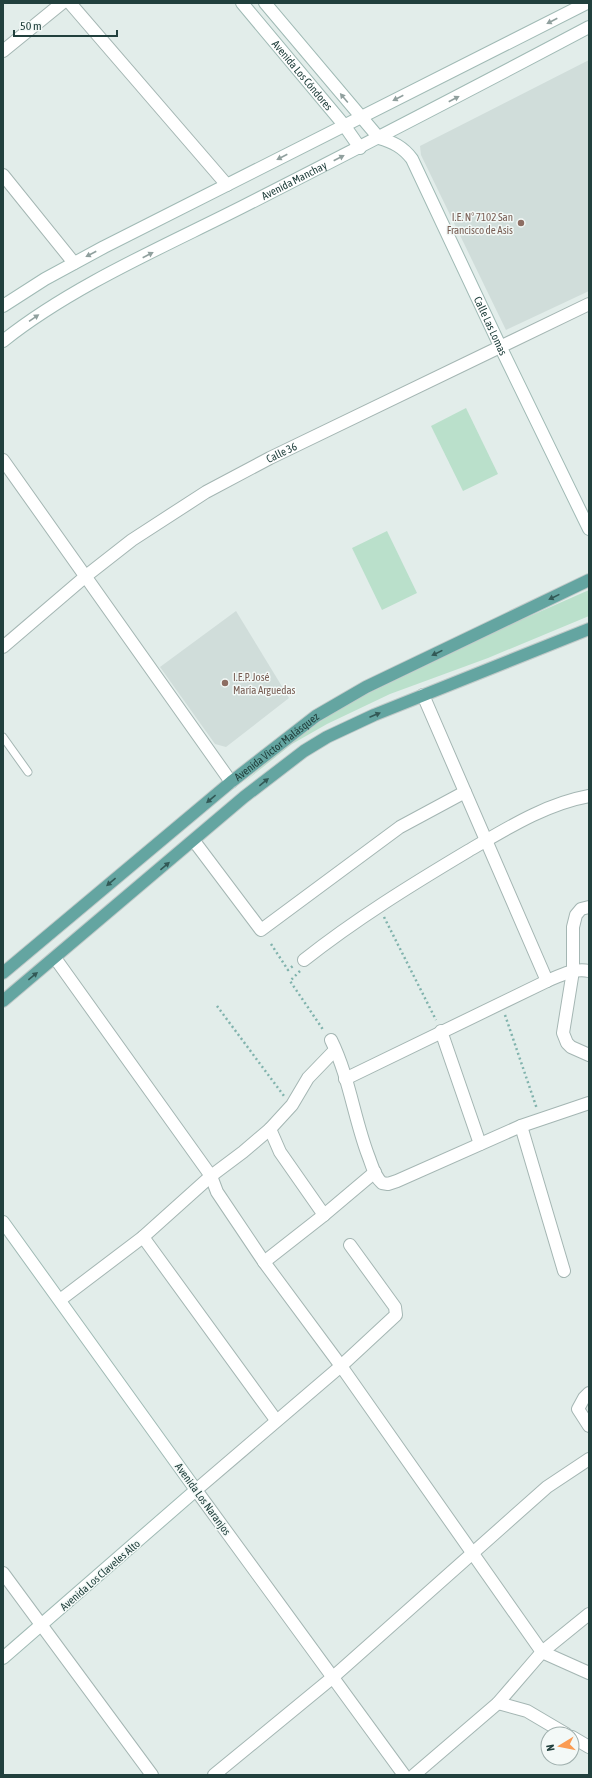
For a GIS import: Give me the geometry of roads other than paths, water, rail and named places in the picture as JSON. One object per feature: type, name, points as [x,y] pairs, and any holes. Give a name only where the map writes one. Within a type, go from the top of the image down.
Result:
[{"type":"main road","name":"Avenida Victor Malásquez","points":[[3,973],[231,782],[298,729],[339,702],[589,580]]},
{"type":"main road","name":"Avenida Victor Malásquez","points":[[3,1001],[194,841],[244,797],[304,751],[350,726],[589,629]]},
{"type":"street","points":[[3,51],[62,3]]},
{"type":"street","points":[[70,3],[227,185]]},
{"type":"street","name":"Avenida Los Cóndores","points":[[242,3],[344,125],[360,148]]},
{"type":"street","name":"Avenida Los Cóndores","points":[[265,3],[379,138]]},
{"type":"street","points":[[3,306],[25,291],[74,263],[586,3]]},
{"type":"street","name":"Avenida Manchay","points":[[3,341],[44,312],[80,290],[360,148],[589,27]]},
{"type":"street","name":"Calle Las Lomas","points":[[379,138],[393,142],[405,150],[412,159],[500,346],[589,529]]},
{"type":"street","points":[[3,174],[74,263]]},
{"type":"street","name":"Calle 36","points":[[3,647],[86,576],[156,524],[234,477],[500,346],[589,304]]},
{"type":"street","points":[[3,460],[231,782]]},
{"type":"street","points":[[424,695],[548,981]]},
{"type":"street","points":[[194,841],[261,930],[400,827],[465,792]]},
{"type":"street","points":[[304,960],[368,913],[488,840],[552,806],[574,798],[589,796]]},
{"type":"street","points":[[589,906],[581,909],[575,919],[573,971],[564,1026],[564,1038],[571,1048],[589,1055]]},
{"type":"street","points":[[55,958],[211,1176],[216,1192],[264,1262],[341,1366],[542,1652],[589,1672]]},
{"type":"street","points":[[345,1079],[439,1026],[573,971],[589,971]]},
{"type":"street","points":[[439,1026],[480,1144]]},
{"type":"street","points":[[60,1300],[144,1237],[211,1176],[270,1129],[292,1105],[308,1078],[333,1045],[345,1079],[360,1132],[375,1172],[379,1180],[388,1184],[521,1126],[589,1103]]},
{"type":"street","points":[[521,1126],[564,1272]]},
{"type":"street","points":[[270,1129],[280,1152],[324,1215]]},
{"type":"street","points":[[264,1262],[324,1215],[375,1172]]},
{"type":"street","name":"Avenida Los Naranjos","points":[[3,1222],[332,1678],[404,1775]]},
{"type":"street","points":[[144,1237],[276,1420]]},
{"type":"street","name":"Avenida Los Claveles Alto","points":[[3,1658],[276,1420],[341,1366],[396,1316],[395,1307],[350,1245]]},
{"type":"street","points":[[589,1393],[584,1398],[578,1409],[589,1426]]},
{"type":"street","points":[[214,1775],[332,1678],[473,1555],[548,1487],[589,1459]]},
{"type":"street","points":[[3,1573],[152,1775]]},
{"type":"street","points":[[414,1775],[498,1703],[542,1652],[589,1614]]},
{"type":"street","points":[[498,1703],[527,1711],[552,1726]]},
{"type":"street","points":[[580,1742],[589,1747]]},
{"type":"lane","points":[[3,737],[28,772]]},
{"type":"place","name":"I.E. N° 7102 San Francisco de Asis","points":[[521,223]]},
{"type":"place","name":"I.E.P. José María Arguedas","points":[[225,683]]}]
